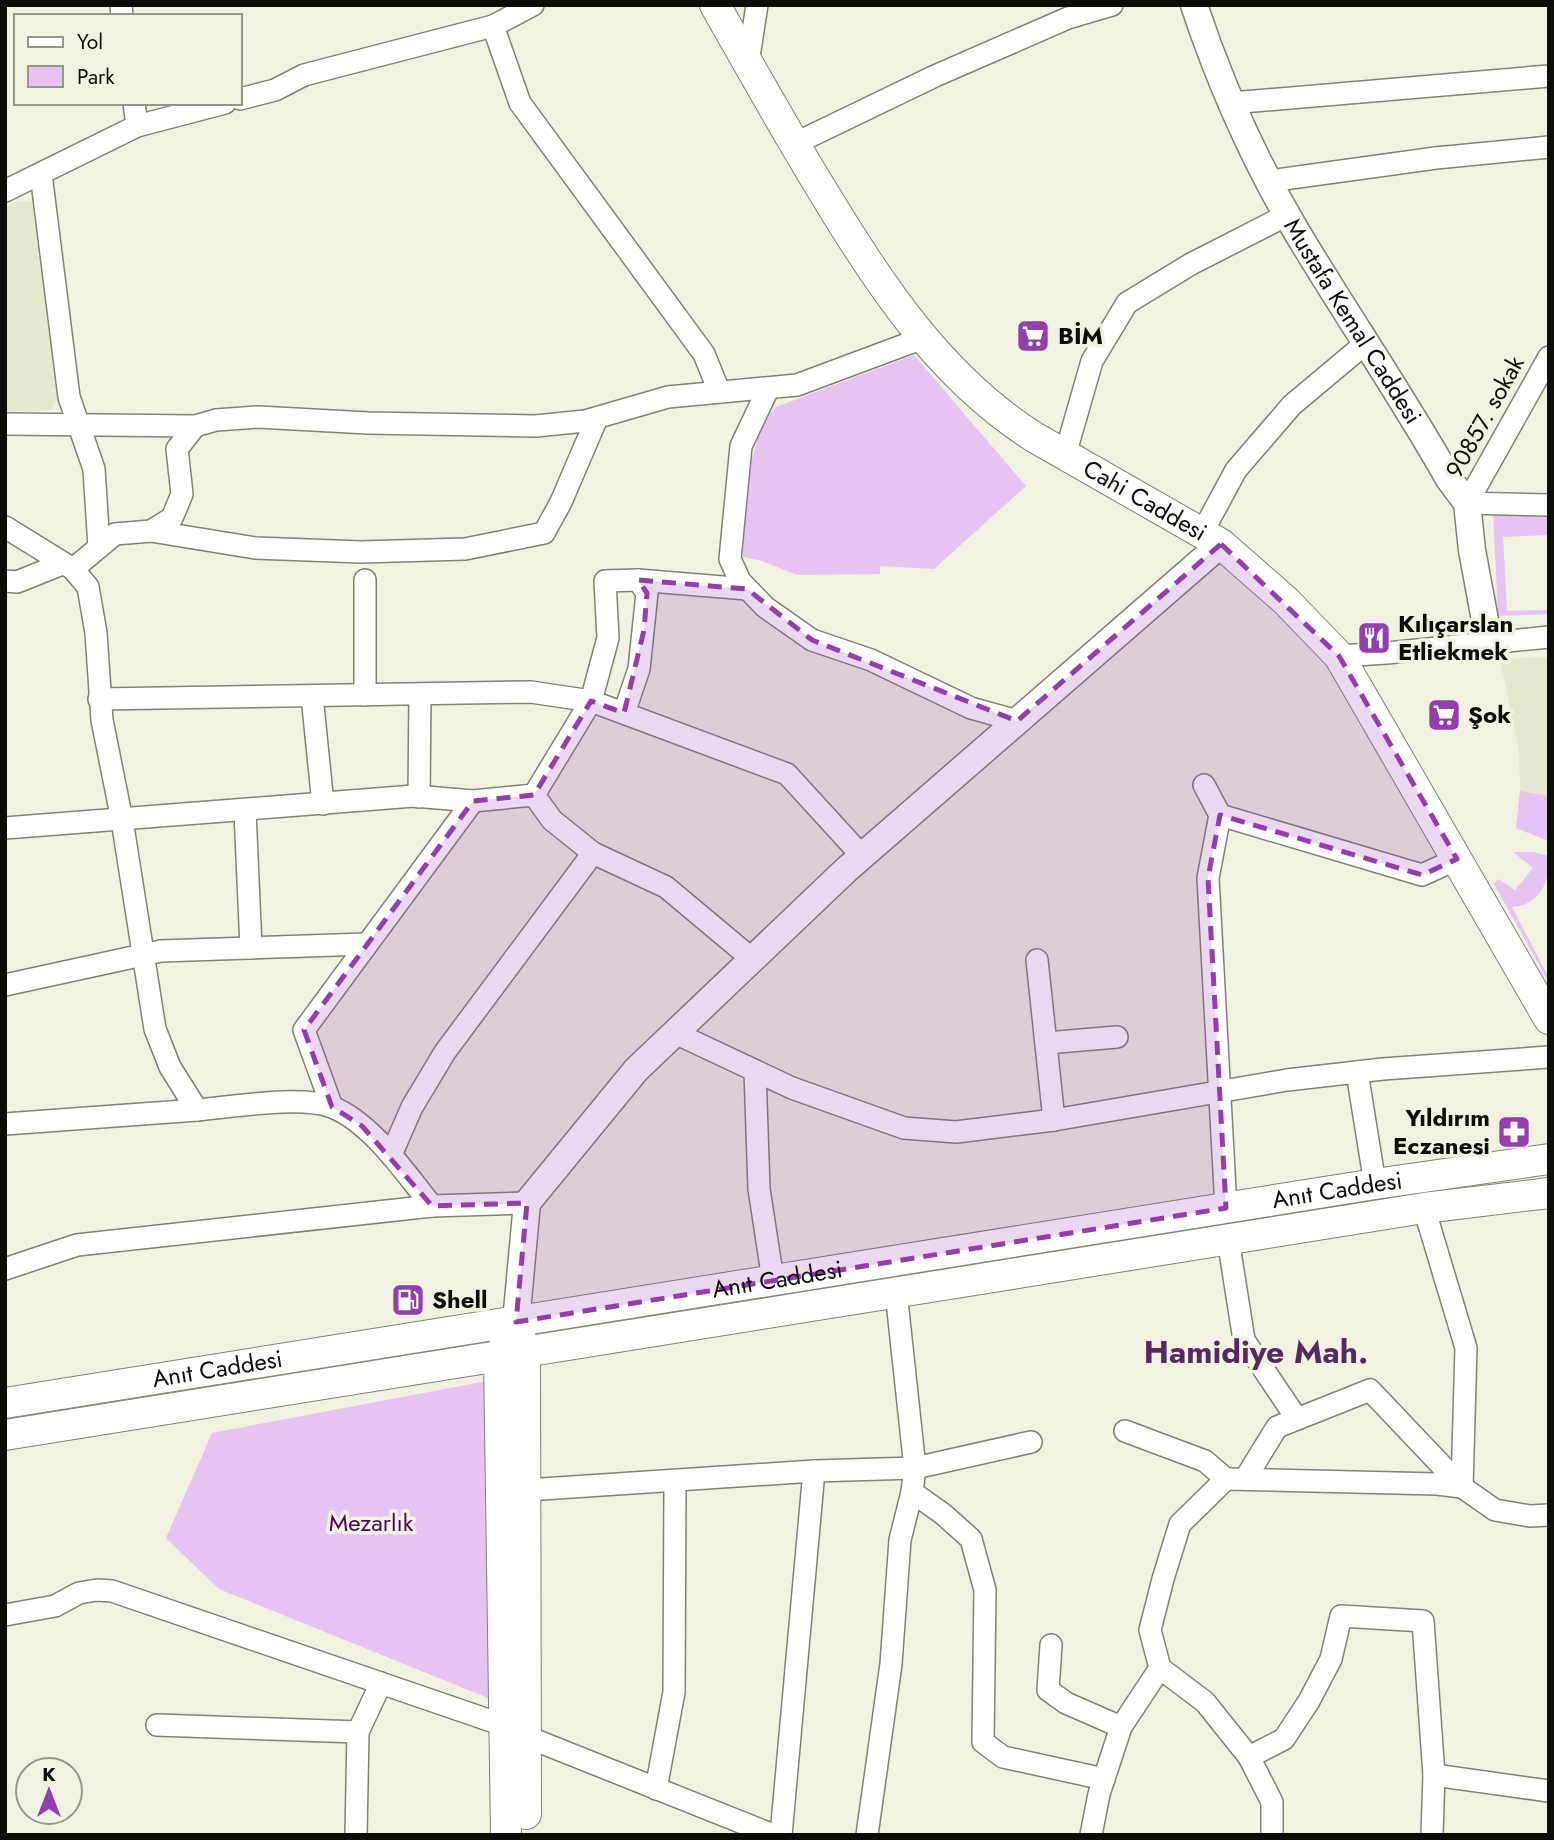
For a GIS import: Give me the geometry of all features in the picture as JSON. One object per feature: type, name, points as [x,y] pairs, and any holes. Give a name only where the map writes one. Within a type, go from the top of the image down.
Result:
[{"type":"main road","name":"Cahi Caddesi","points":[[715,5],[794,144],[867,263],[923,338],[984,401],[1010,422],[1211,538],[1286,601],[1339,656],[1549,1020]]},
{"type":"main road","name":"Anıt Caddesi","points":[[5,1404],[1375,1184],[1549,1159]]},
{"type":"main road","points":[[5,1435],[1423,1208],[1549,1193]]},
{"type":"main road","points":[[516,1322],[512,1355],[514,1730],[527,1835]]},
{"type":"main road","points":[[506,1835],[527,1490],[512,1355]]},
{"type":"street","points":[[242,98],[275,90],[304,75],[493,26],[533,5]]},
{"type":"street","points":[[748,62],[757,5]]},
{"type":"street","points":[[794,144],[935,76],[1068,18],[1112,5]]},
{"type":"street","name":"Mustafa Kemal Caddesi","points":[[1194,5],[1231,103],[1287,215],[1449,479],[1467,503]]},
{"type":"street","points":[[493,26],[520,103],[704,354],[719,391]]},
{"type":"street","points":[[1231,103],[1549,76]]},
{"type":"street","points":[[134,105],[137,126]]},
{"type":"street","points":[[5,191],[137,126],[217,105]]},
{"type":"street","points":[[1269,181],[1436,158],[1549,147]]},
{"type":"street","points":[[41,174],[69,397],[94,470],[99,547]]},
{"type":"street","points":[[1065,455],[1092,361],[1126,303],[1191,264],[1287,215]]},
{"type":"street","points":[[5,424],[195,426],[216,420],[258,417],[368,423],[536,426],[585,421],[668,397],[797,385],[923,338]]},
{"type":"street","points":[[516,1322],[527,1203],[636,1070],[862,856],[1017,721],[1211,538],[1236,470],[1293,405],[1366,343]]},
{"type":"street","name":"90857. sokak","points":[[1467,503],[1549,357]]},
{"type":"street","points":[[768,389],[741,446],[730,559],[740,581],[765,607],[812,640],[871,660],[971,708],[1017,721]]},
{"type":"street","points":[[5,581],[17,582],[67,566],[115,534],[151,531],[255,548],[361,552],[465,549],[544,533],[561,502],[597,418]]},
{"type":"street","points":[[151,531],[172,518],[182,494],[177,449],[195,426]]},
{"type":"street","points":[[1489,642],[1472,550],[1467,503],[1549,505]]},
{"type":"street","points":[[5,527],[67,566],[88,587],[96,633],[99,699],[122,820],[141,956],[155,1029],[170,1067],[197,1110]]},
{"type":"street","points":[[365,580],[365,695]]},
{"type":"street","points":[[534,796],[591,701],[608,638],[605,581],[638,580],[747,589]]},
{"type":"street","points":[[624,713],[639,669],[644,629],[647,593],[638,580]]},
{"type":"street","points":[[1339,656],[1549,637]]},
{"type":"street","points":[[99,699],[531,692],[591,701],[787,774],[862,856]]},
{"type":"street","points":[[419,694],[419,797]]},
{"type":"street","points":[[312,696],[323,804]]},
{"type":"street","points":[[1204,785],[1220,815],[1208,878],[1226,1208]]},
{"type":"street","points":[[5,828],[419,797],[473,800],[534,796]]},
{"type":"street","points":[[534,796],[552,820],[593,853],[666,887],[752,959]]},
{"type":"street","points":[[332,1107],[304,1030],[473,800]]},
{"type":"street","points":[[245,811],[251,948]]},
{"type":"street","points":[[1220,815],[1422,875],[1457,859]]},
{"type":"street","points":[[391,1155],[412,1107],[446,1052],[593,853]]},
{"type":"street","points":[[5,985],[160,951],[366,944]]},
{"type":"street","points":[[1037,960],[1054,1120]]},
{"type":"street","points":[[675,1032],[792,1088],[904,1128],[956,1132],[1054,1120],[1287,1080],[1549,1057]]},
{"type":"street","points":[[1046,1043],[1117,1037]]},
{"type":"street","points":[[755,1070],[759,1189],[773,1280]]},
{"type":"street","points":[[1357,1072],[1375,1184]]},
{"type":"street","points":[[5,1124],[296,1102],[332,1107],[362,1126],[391,1155],[432,1206]]},
{"type":"street","points":[[5,1269],[77,1245],[432,1206],[527,1203]]},
{"type":"street","points":[[1423,1208],[1466,1348],[1462,1487]]},
{"type":"street","points":[[1228,1239],[1244,1340],[1297,1419]]},
{"type":"street","points":[[867,1835],[891,1664],[900,1540],[915,1468],[896,1292]]},
{"type":"street","points":[[1272,1835],[1272,1802],[1249,1757],[1205,1702],[1160,1668],[1150,1630],[1180,1524],[1235,1479],[1277,1427],[1370,1390],[1462,1487],[1495,1510],[1530,1516],[1549,1515]]},
{"type":"street","points":[[1125,1431],[1205,1461],[1235,1479],[1437,1484],[1462,1487]]},
{"type":"street","points":[[527,1490],[814,1471],[915,1468],[1031,1442]]},
{"type":"street","points":[[781,1835],[814,1471]]},
{"type":"street","points":[[656,1790],[674,1692],[675,1481]]},
{"type":"street","points":[[912,1492],[943,1514],[971,1539],[985,1590],[983,1742],[1003,1758],[1104,1779]]},
{"type":"street","points":[[5,1615],[55,1606],[79,1593],[112,1591],[514,1730],[656,1790],[734,1828],[773,1835]]},
{"type":"street","points":[[1249,1757],[1283,1739],[1310,1701],[1331,1659],[1341,1616],[1423,1621],[1434,1775],[1432,1835]]},
{"type":"street","points":[[1051,1645],[1048,1690],[1066,1703],[1121,1727]]},
{"type":"street","points":[[1091,1835],[1104,1779],[1121,1727],[1160,1668]]},
{"type":"street","points":[[356,1835],[358,1732],[381,1683]]},
{"type":"street","points":[[158,1726],[358,1732]]},
{"type":"street","points":[[1434,1775],[1549,1791]]},
{"type":"highlighted area","points":[[1221,544],[1339,656],[1457,859],[1422,875],[1220,815],[1208,878],[1226,1208],[516,1322],[527,1203],[432,1206],[362,1126],[332,1107],[304,1030],[473,801],[534,795],[591,701],[624,713],[644,630],[647,593],[638,580],[747,589],[812,640],[1017,721]]},
{"type":"shaded area","points":[[18,201],[32,202],[57,400],[51,410],[5,412],[5,207]]},
{"type":"shaded area","points":[[1549,657],[1549,841],[1516,828],[1520,791],[1519,751],[1500,659]]},
{"type":"green space","points":[[914,355],[1026,486],[934,569],[880,566],[880,574],[797,575],[762,561],[743,557],[745,484],[762,423],[776,407]]},
{"type":"green space","points":[[1493,512],[1549,514],[1549,535],[1503,537],[1507,611],[1549,610],[1549,614],[1498,616]]},
{"type":"green space","points":[[1520,791],[1549,796],[1549,841],[1516,828]]},
{"type":"green space","points":[[1513,852],[1533,852],[1549,856],[1542,890],[1530,901],[1512,907],[1549,978],[1549,983],[1494,884],[1498,879],[1515,890],[1533,868]]},
{"type":"green space","name":"Mezarlık","points":[[487,1381],[493,1700],[219,1589],[166,1538],[212,1433]]},
{"type":"place","name":"BİM","points":[[1033,336]]},
{"type":"place","name":"Kılıçarslan Etliekmek","points":[[1374,638]]},
{"type":"place","name":"Şok","points":[[1444,715]]},
{"type":"place","name":"Yıldırım Eczanesi","points":[[1514,1132]]},
{"type":"place","name":"Shell","points":[[408,1300]]},
{"type":"district","name":"Hamidiye Mah.","points":[[1256,1352]]}]
